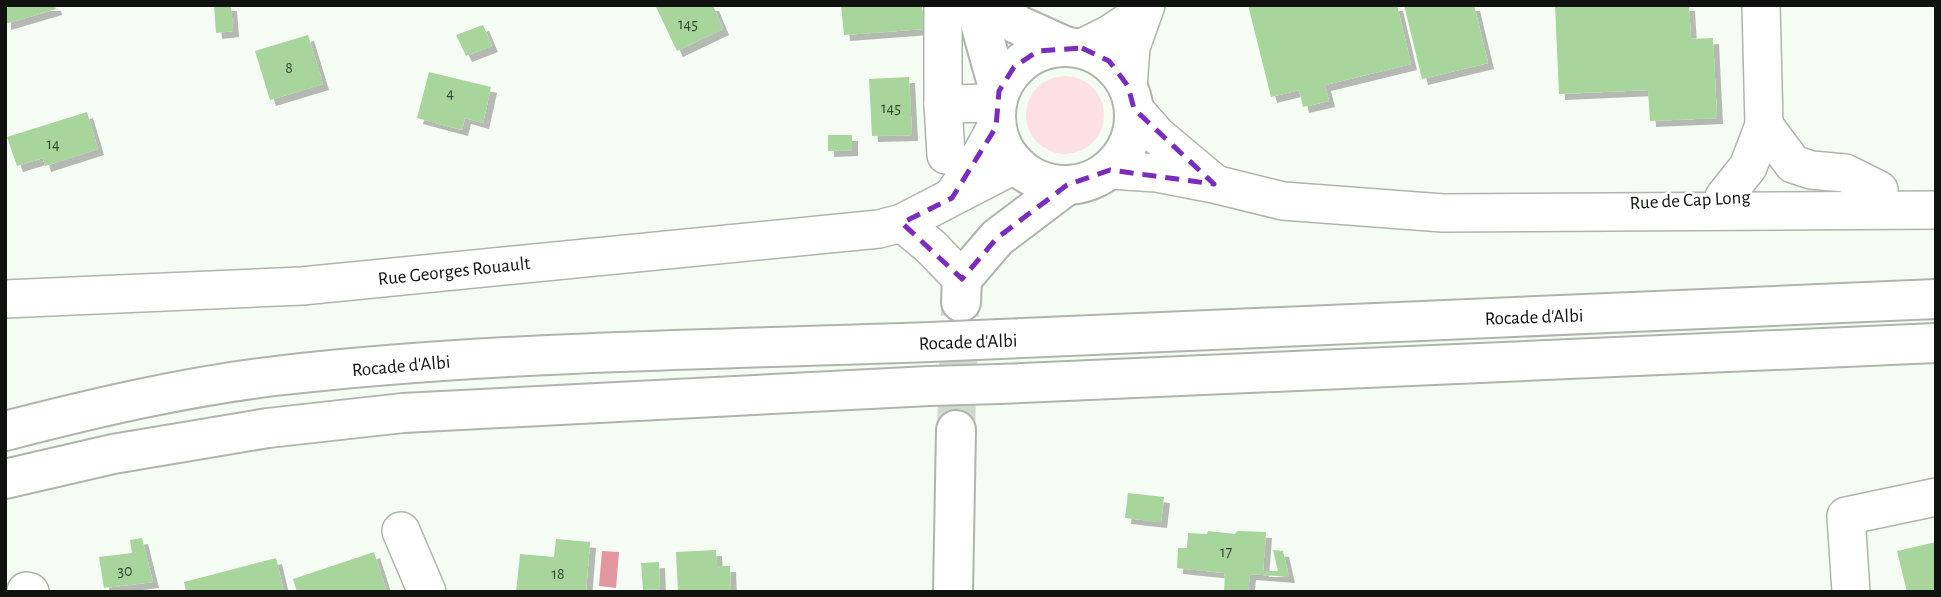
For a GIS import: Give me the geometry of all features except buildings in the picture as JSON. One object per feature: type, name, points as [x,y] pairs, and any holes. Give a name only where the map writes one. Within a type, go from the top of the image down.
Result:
[{"type":"main road","points":[[975,5],[997,107],[1002,147],[1021,169],[1046,183],[1067,186],[1090,181],[1110,170],[1124,153],[1133,132],[1131,98],[1109,61],[1016,24],[998,5]]},
{"type":"main road","points":[[997,107],[1014,67],[1038,51],[1073,47]]},
{"type":"main road","points":[[961,290],[997,238],[1021,169]]},
{"type":"main road","points":[[997,238],[1067,186]]},
{"type":"main road","name":"Rocade d'Albi","points":[[5,430],[116,403],[273,376],[495,357],[1000,340],[1936,299]]},
{"type":"main road","points":[[5,479],[139,449],[268,428],[403,413],[929,386],[1936,343]]},
{"type":"main road","points":[[953,592],[956,430]]},
{"type":"street","points":[[943,5],[946,155]]},
{"type":"street","points":[[1724,197],[1748,167],[1764,125],[1761,5]]},
{"type":"street","points":[[1073,47],[1110,34],[1145,9]]},
{"type":"street","points":[[1131,98],[1131,47],[1145,9]]},
{"type":"street","name":"Rue de Cap Long","points":[[1131,98],[1158,136],[1214,184]]},
{"type":"street","points":[[943,104],[997,107]]},
{"type":"street","name":"Rue Georges Rouault","points":[[952,198],[982,153],[997,107]]},
{"type":"street","points":[[1764,125],[1793,164],[1811,170],[1845,173],[1879,190]]},
{"type":"street","name":"Rue Georges Rouault","points":[[5,299],[302,286],[879,229],[902,223],[952,198],[1021,169]]},
{"type":"street","name":"Rue de Cap Long","points":[[1110,170],[1157,173],[1283,201],[1443,213],[1931,204]]},
{"type":"street","name":"Rue de Cap Long","points":[[1443,213],[1879,190],[1931,204]]},
{"type":"street","points":[[902,223],[930,246],[961,290]]},
{"type":"street","points":[[1851,592],[1846,516],[1936,497]]},
{"type":"street","points":[[401,531],[427,592]]},
{"type":"highlighted area","points":[[1082,48],[1109,61],[1128,86],[1134,109],[1214,184],[1110,170],[1067,185],[997,238],[962,279],[902,223],[952,198],[996,127],[999,91],[1014,67],[1038,51]]},
{"type":"shaded area","points":[[1065,76],[1080,79],[1097,93],[1104,115],[1101,130],[1087,147],[1065,154],[1050,151],[1033,137],[1026,115],[1029,100],[1043,83]]},
{"type":"shaded area","points":[[602,551],[619,552],[616,588],[599,586]]},
{"type":"tunnel","points":[[956,430],[960,308]]}]
